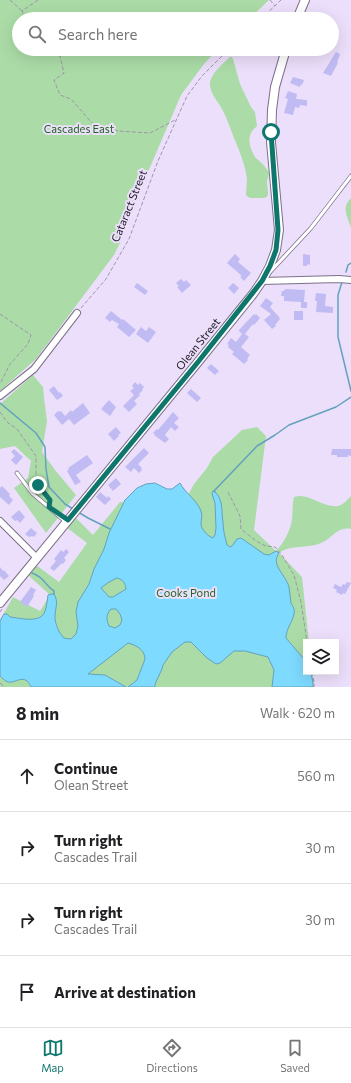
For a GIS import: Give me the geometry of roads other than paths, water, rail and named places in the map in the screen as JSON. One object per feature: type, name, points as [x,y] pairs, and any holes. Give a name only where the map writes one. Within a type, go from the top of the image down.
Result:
[{"type":"street","points":[[300,12],[305,0]]},
{"type":"street","name":"Olean Street","points":[[0,603],[198,362],[262,281],[274,258],[278,230],[271,142],[271,119],[275,87],[284,56]]},
{"type":"street","points":[[262,281],[351,280]]},
{"type":"street","points":[[0,396],[34,369],[77,314]]},
{"type":"street","points":[[0,521],[37,558]]},
{"type":"lane","points":[[262,281],[311,228],[351,176]]},
{"type":"lane","points":[[17,473],[32,493],[66,522]]},
{"type":"water","name":"Cooks Pond","points":[[155,483],[167,489],[172,489],[180,483],[201,511],[201,526],[207,535],[213,538],[216,528],[215,503],[212,494],[214,491],[222,505],[224,531],[227,545],[230,547],[232,546],[237,539],[241,538],[264,554],[269,555],[276,551],[279,553],[276,562],[277,566],[289,587],[291,603],[294,608],[294,614],[286,638],[303,658],[303,675],[311,675],[313,687],[272,687],[274,670],[268,657],[245,651],[234,651],[220,663],[216,664],[207,658],[191,642],[185,642],[172,652],[163,665],[155,687],[128,687],[137,680],[145,656],[140,648],[128,643],[88,674],[105,675],[126,687],[31,687],[26,680],[23,679],[8,682],[0,676],[0,621],[4,614],[7,614],[10,617],[24,619],[39,618],[45,611],[48,595],[54,594],[57,602],[55,620],[59,631],[64,638],[71,639],[76,634],[78,626],[76,612],[78,602],[89,584],[109,533],[125,500],[137,488],[146,484]],"holes":[[[117,578],[121,580],[126,589],[113,597],[109,597],[101,588]],[[111,609],[116,609],[122,620],[120,625],[115,628],[109,626],[107,615]]]},
{"type":"waterway","points":[[346,272],[348,265],[351,263]]},
{"type":"waterway","points":[[342,282],[338,295],[338,337],[351,391]]},
{"type":"waterway","points":[[215,492],[214,491],[257,446],[289,425],[336,407],[351,397]]},
{"type":"waterway","points":[[0,403],[36,433],[45,447],[49,487],[65,504],[73,509]]},
{"type":"waterway","points":[[78,512],[110,529]]},
{"type":"waterway","points":[[32,573],[42,579],[54,591],[54,594]]},
{"type":"park label","name":"Cascades East","points":[[79,129]]}]
